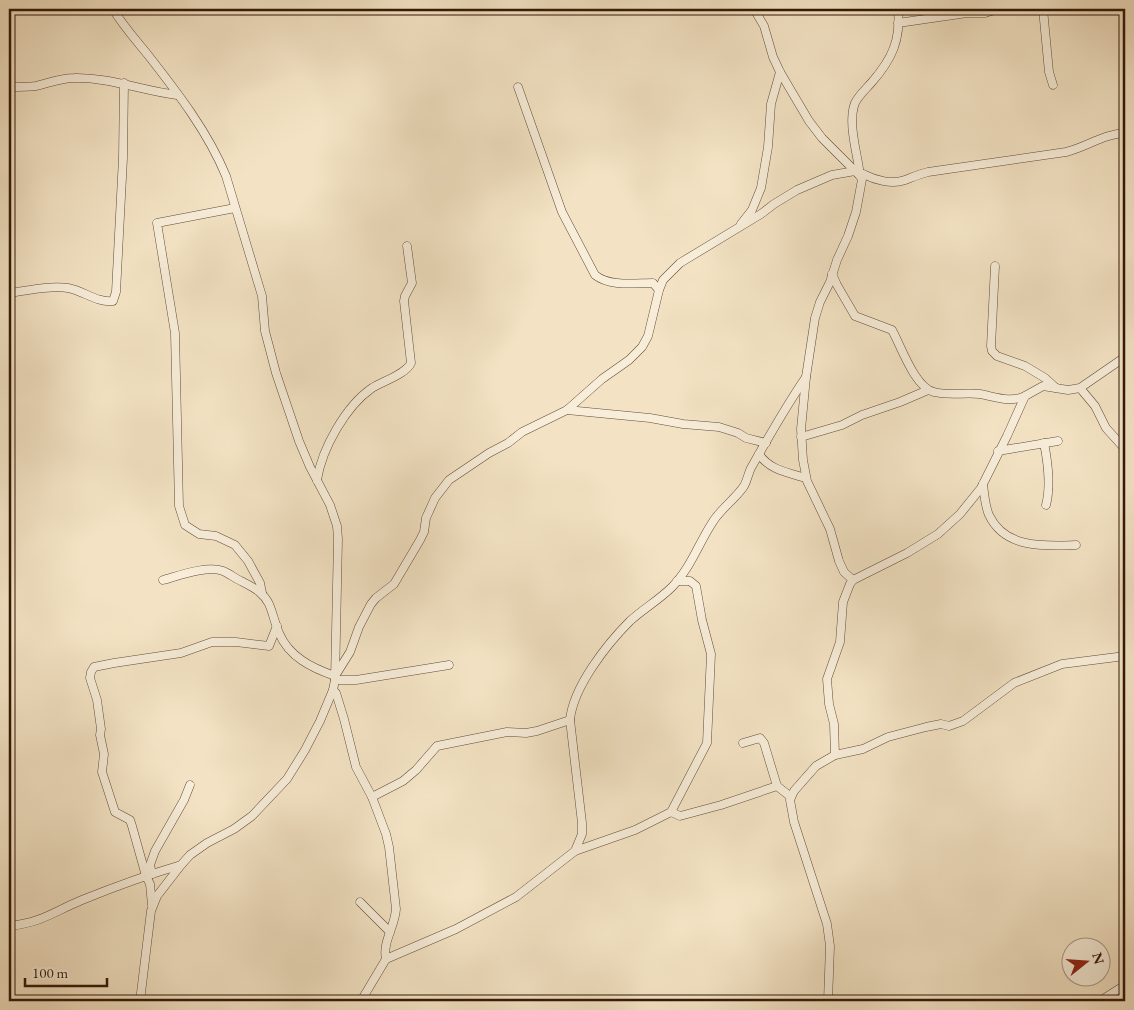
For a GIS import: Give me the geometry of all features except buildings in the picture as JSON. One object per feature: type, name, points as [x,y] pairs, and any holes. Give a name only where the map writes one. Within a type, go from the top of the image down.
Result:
[{"type":"street","points":[[113,9],[128,32],[177,94],[220,163],[262,296],[265,331],[276,373],[299,441],[334,516],[338,539],[335,678],[333,690],[305,750],[287,779],[272,796],[240,825],[207,843],[181,865],[152,905]]},
{"type":"street","points":[[754,9],[764,26],[773,57],[780,72],[809,121],[822,138],[859,174]]},
{"type":"street","points":[[854,580],[844,572],[830,529],[815,501],[806,478],[802,437],[806,377],[815,318],[856,212],[859,174],[852,117],[855,104],[861,93],[878,75],[892,53],[896,44],[898,9]]},
{"type":"street","points":[[898,22],[967,13],[985,13],[998,9]]},
{"type":"street","points":[[1043,9],[1053,85]]},
{"type":"street","points":[[738,228],[752,210],[760,188],[768,147],[771,104],[780,72]]},
{"type":"street","points":[[9,87],[35,86],[72,78],[99,79],[124,83],[157,92],[177,94]]},
{"type":"street","points":[[9,293],[61,288],[70,289],[102,301],[113,301],[116,292],[123,166],[124,83]]},
{"type":"street","points":[[518,87],[562,212],[595,275],[598,278],[616,283],[653,283],[659,290]]},
{"type":"street","points":[[335,678],[350,652],[371,604],[394,584],[424,532],[426,518],[435,498],[449,480],[522,432],[567,410],[629,360],[642,347],[648,336],[663,280],[680,263],[797,190],[832,175],[859,174],[888,182],[904,180],[917,174],[928,172],[1066,152],[1077,149],[1103,136],[1125,133]]},
{"type":"street","points":[[235,208],[157,223],[175,333],[179,506],[185,525],[199,534],[216,536],[236,545],[248,561],[260,583],[262,593],[269,604],[276,626],[286,645],[308,665],[335,678],[356,680],[449,665]]},
{"type":"street","points":[[318,480],[319,469],[326,450],[344,416],[362,396],[379,384],[406,370],[411,363],[404,301],[404,296],[412,283],[407,246]]},
{"type":"street","points":[[995,266],[992,351],[997,356],[1025,366],[1045,378],[1056,388]]},
{"type":"street","points":[[832,274],[855,316],[889,327],[912,369],[928,390],[936,393],[973,394],[1012,401],[1040,387],[1068,390],[1080,388],[1122,359],[1125,350]]},
{"type":"street","points":[[575,851],[582,834],[570,720],[571,707],[577,694],[601,655],[630,621],[671,588],[692,561],[714,520],[744,485],[759,454],[806,377]]},
{"type":"street","points":[[1080,388],[1095,406],[1106,428],[1125,449]]},
{"type":"street","points":[[802,437],[842,425],[862,415],[928,390]]},
{"type":"street","points":[[835,755],[834,724],[827,679],[840,642],[843,602],[850,584],[854,580],[907,553],[938,534],[960,514],[982,484],[1025,396]]},
{"type":"street","points":[[567,410],[719,427],[738,432],[752,440],[766,443]]},
{"type":"street","points":[[998,451],[1058,441]]},
{"type":"street","points":[[1044,443],[1047,459],[1048,497],[1046,505]]},
{"type":"street","points":[[759,454],[764,462],[779,470],[806,478]]},
{"type":"street","points":[[982,484],[988,513],[1003,532],[1014,540],[1028,545],[1076,545]]},
{"type":"street","points":[[162,580],[196,572],[218,570],[262,593]]},
{"type":"street","points":[[361,1001],[386,959],[464,925],[516,897],[575,851],[635,830],[671,812],[707,744],[711,654],[696,586],[690,581],[677,581]]},
{"type":"street","points":[[149,875],[130,820],[115,812],[102,772],[104,754],[100,735],[98,700],[90,678],[91,672],[94,667],[181,653],[212,642],[236,642],[269,646],[276,626]]},
{"type":"street","points":[[828,1001],[830,946],[827,924],[790,808],[791,797],[816,766],[835,755],[863,749],[888,737],[941,724],[949,726],[963,721],[1014,683],[1062,664],[1125,656]]},
{"type":"street","points":[[333,690],[336,693],[344,719],[356,767],[372,797],[389,846],[396,909],[385,948],[386,959]]},
{"type":"street","points":[[372,797],[403,781],[416,770],[437,746],[507,732],[526,733],[537,731],[570,720]]},
{"type":"street","points":[[743,743],[760,738],[764,743],[777,786],[791,797]]},
{"type":"street","points":[[140,1001],[152,905],[150,865],[155,851],[184,800],[190,785]]},
{"type":"street","points":[[671,812],[680,816],[777,786]]},
{"type":"street","points":[[9,926],[37,921],[74,903],[181,865]]},
{"type":"street","points":[[360,902],[390,932]]},
{"type":"street","points":[[1100,1001],[1125,985]]}]
